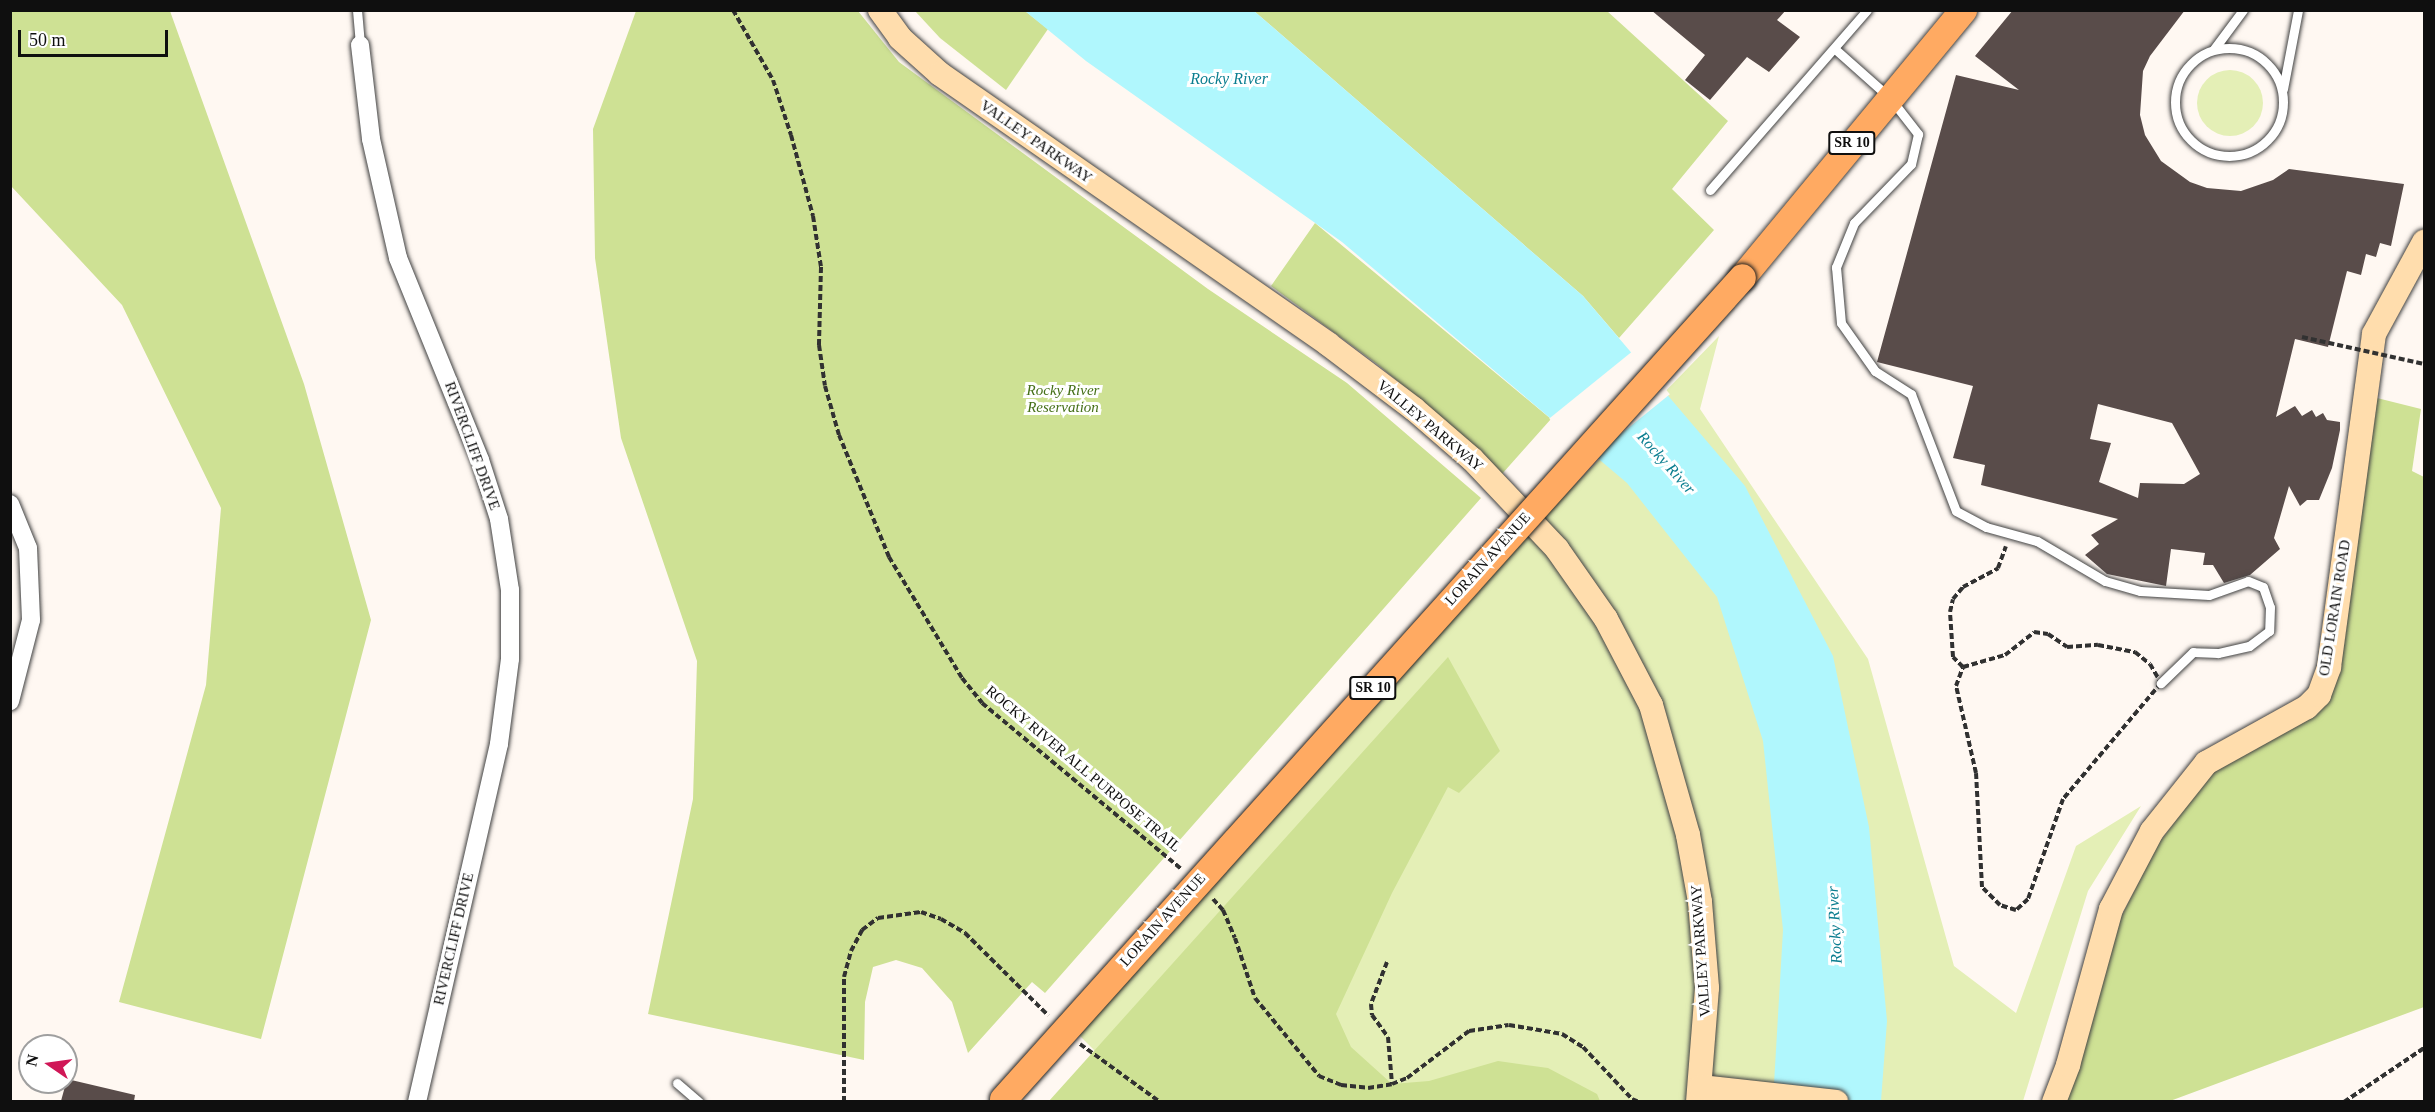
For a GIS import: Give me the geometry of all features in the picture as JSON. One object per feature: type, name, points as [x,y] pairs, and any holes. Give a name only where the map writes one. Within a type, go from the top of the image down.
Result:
[{"type":"main road","name":"LORAIN AVENUE","points":[[1002,1100],[1742,277],[1963,10]]},
{"type":"street","name":"VALLEY PARKWAY","points":[[880,10],[900,38],[957,87],[1328,344],[1414,409],[1472,459],[1557,549],[1606,619],[1651,705],[1688,835],[1700,902],[1707,988],[1699,1094]]},
{"type":"street","name":"RIVERCLIFF DRIVE","points":[[360,45],[371,139],[398,258],[480,460],[499,519],[510,590],[510,659],[499,744],[417,1101]]},
{"type":"street","name":"OLD LORAIN ROAD","points":[[2054,1101],[2068,1065],[2111,909],[2152,831],[2206,763],[2307,707],[2319,695],[2329,667],[2374,334],[2424,242]]},
{"type":"street","points":[[10,504],[28,548],[31,620],[10,701]]},
{"type":"street","points":[[1699,1094],[1744,1093],[1836,1101]]},
{"type":"lane","points":[[357,10],[360,45]]},
{"type":"lane","points":[[1710,190],[1867,10]]},
{"type":"lane","points":[[2214,49],[2243,10]]},
{"type":"lane","points":[[2283,92],[2265,60],[2232,47],[2214,49],[2198,56],[2185,69],[2174,103],[2177,121],[2200,148],[2234,156],[2267,141],[2283,110],[2283,92],[2298,10]]},
{"type":"lane","points":[[1835,49],[1890,98],[1918,134],[1911,164],[1854,223],[1836,267],[1841,323],[1875,371],[1911,394],[1956,511],[1986,527],[2037,541],[2106,582],[2140,591],[2209,594],[2248,581],[2263,587],[2270,607],[2269,631],[2248,646],[2218,653],[2193,652],[2161,683]]},
{"type":"lane","points":[[677,1083],[699,1101]]},
{"type":"path","name":"ROCKY RIVER ALL PURPOSE TRAIL","points":[[733,10],[773,80],[791,135],[813,216],[821,267],[819,345],[825,386],[839,435],[889,557],[962,678],[982,703],[1188,875]]},
{"type":"path","points":[[2302,337],[2424,364]]},
{"type":"path","points":[[1964,667],[1953,657],[1950,612],[1953,599],[1963,587],[1998,568],[2010,534]]},
{"type":"path","points":[[2034,632],[2048,634],[2067,647],[2098,645],[2135,652],[2150,664],[2161,683],[2063,800],[2028,899],[2016,910],[2000,905],[1982,886],[1976,773],[1956,686],[1964,667],[2005,655],[2034,632]]},
{"type":"path","points":[[1205,890],[1223,910],[1255,998],[1303,1060],[1319,1076],[1341,1084],[1368,1088],[1392,1084],[1407,1078],[1468,1031],[1509,1025],[1562,1034],[1583,1047],[1632,1100],[1639,1101]]},
{"type":"path","points":[[844,1101],[844,977],[851,951],[862,930],[878,918],[902,912],[941,919],[965,933],[1054,1021]]},
{"type":"path","points":[[1387,962],[1371,1004],[1372,1015],[1388,1037],[1392,1084]]},
{"type":"path","points":[[1078,1043],[1160,1101]]},
{"type":"path","points":[[2344,1101],[2424,1048]]},
{"type":"green space","points":[[11,10],[170,11],[304,384],[371,620],[261,1039],[119,1002],[206,685],[221,508],[122,305],[11,186]]},
{"type":"green space","name":"Rocky River Reservation","points":[[636,11],[858,11],[899,62],[1208,289],[1347,383],[1481,498],[1045,993],[1032,982],[968,1053],[952,1002],[922,968],[896,960],[873,967],[865,1002],[864,1060],[648,1014],[693,799],[697,661],[621,438],[595,258],[593,129]]},
{"type":"green space","points":[[915,11],[1025,11],[1048,29],[1006,90],[940,38]]},
{"type":"green space","points":[[1254,11],[1607,11],[1728,121],[1672,189],[1714,230],[1619,338],[1583,296]]},
{"type":"green space","points":[[2230,70],[2243,73],[2253,80],[2260,90],[2263,103],[2260,116],[2253,126],[2243,133],[2230,136],[2217,133],[2207,126],[2200,116],[2197,103],[2200,90],[2207,80],[2217,73]]},
{"type":"green space","points":[[1315,223],[1551,419],[1502,474],[1446,421],[1377,364],[1271,286]]},
{"type":"green space","points":[[1719,336],[1700,409],[1868,659],[1954,966],[2016,1013],[2076,846],[2141,806],[2088,891],[2023,1101],[1164,1101],[1103,1059],[1060,1016]]},
{"type":"green space","points":[[2373,397],[2421,409],[2412,471],[2424,477],[2424,1007],[2170,1101],[2057,1102],[2122,915],[2158,844],[2213,771],[2310,719],[2333,690],[2346,627]]},
{"type":"green space","points":[[1448,657],[1500,751],[1459,793],[1448,787],[1392,893],[1336,1014],[1351,1047],[1392,1084],[1429,1081],[1498,1061],[1548,1068],[1597,1094],[1600,1101],[1049,1101]]},
{"type":"water","name":"Rocky River","points":[[1025,11],[1254,11],[1583,296],[1745,486],[1833,656],[1869,827],[1887,1021],[1881,1101],[1773,1101],[1783,930],[1763,741],[1717,597],[1627,483],[1342,242],[1086,61]]},
{"type":"pier","points":[[1634,350],[1670,394],[1585,463],[1549,419]]},
{"type":"building","points":[[1651,10],[1786,10],[1777,20],[1800,37],[1769,72],[1747,57],[1710,100],[1685,80],[1705,55]]},
{"type":"building","points":[[2013,10],[2185,10],[2150,56],[2143,71],[2140,115],[2145,135],[2161,161],[2190,182],[2207,188],[2241,191],[2273,180],[2289,169],[2404,184],[2391,246],[2380,243],[2376,257],[2366,254],[2361,275],[2347,271],[2328,347],[2295,339],[2276,417],[2295,406],[2302,416],[2312,410],[2316,417],[2323,413],[2327,420],[2340,422],[2340,430],[2332,468],[2319,500],[2307,500],[2300,506],[2289,486],[2274,538],[2280,549],[2250,575],[2224,583],[2213,565],[2203,565],[2205,553],[2171,549],[2166,586],[2107,574],[2085,555],[2099,544],[2091,535],[2118,519],[1981,485],[1985,465],[1953,458],[1973,386],[1877,362],[1956,75],[2019,90],[1975,56]],"holes":[[[2098,404],[2172,423],[2200,474],[2184,484],[2140,483],[2138,498],[2099,482],[2111,443],[2090,439]]]},
{"type":"building","points":[[78,1082],[135,1095],[134,1101],[61,1101],[63,1094],[78,1094]]}]
